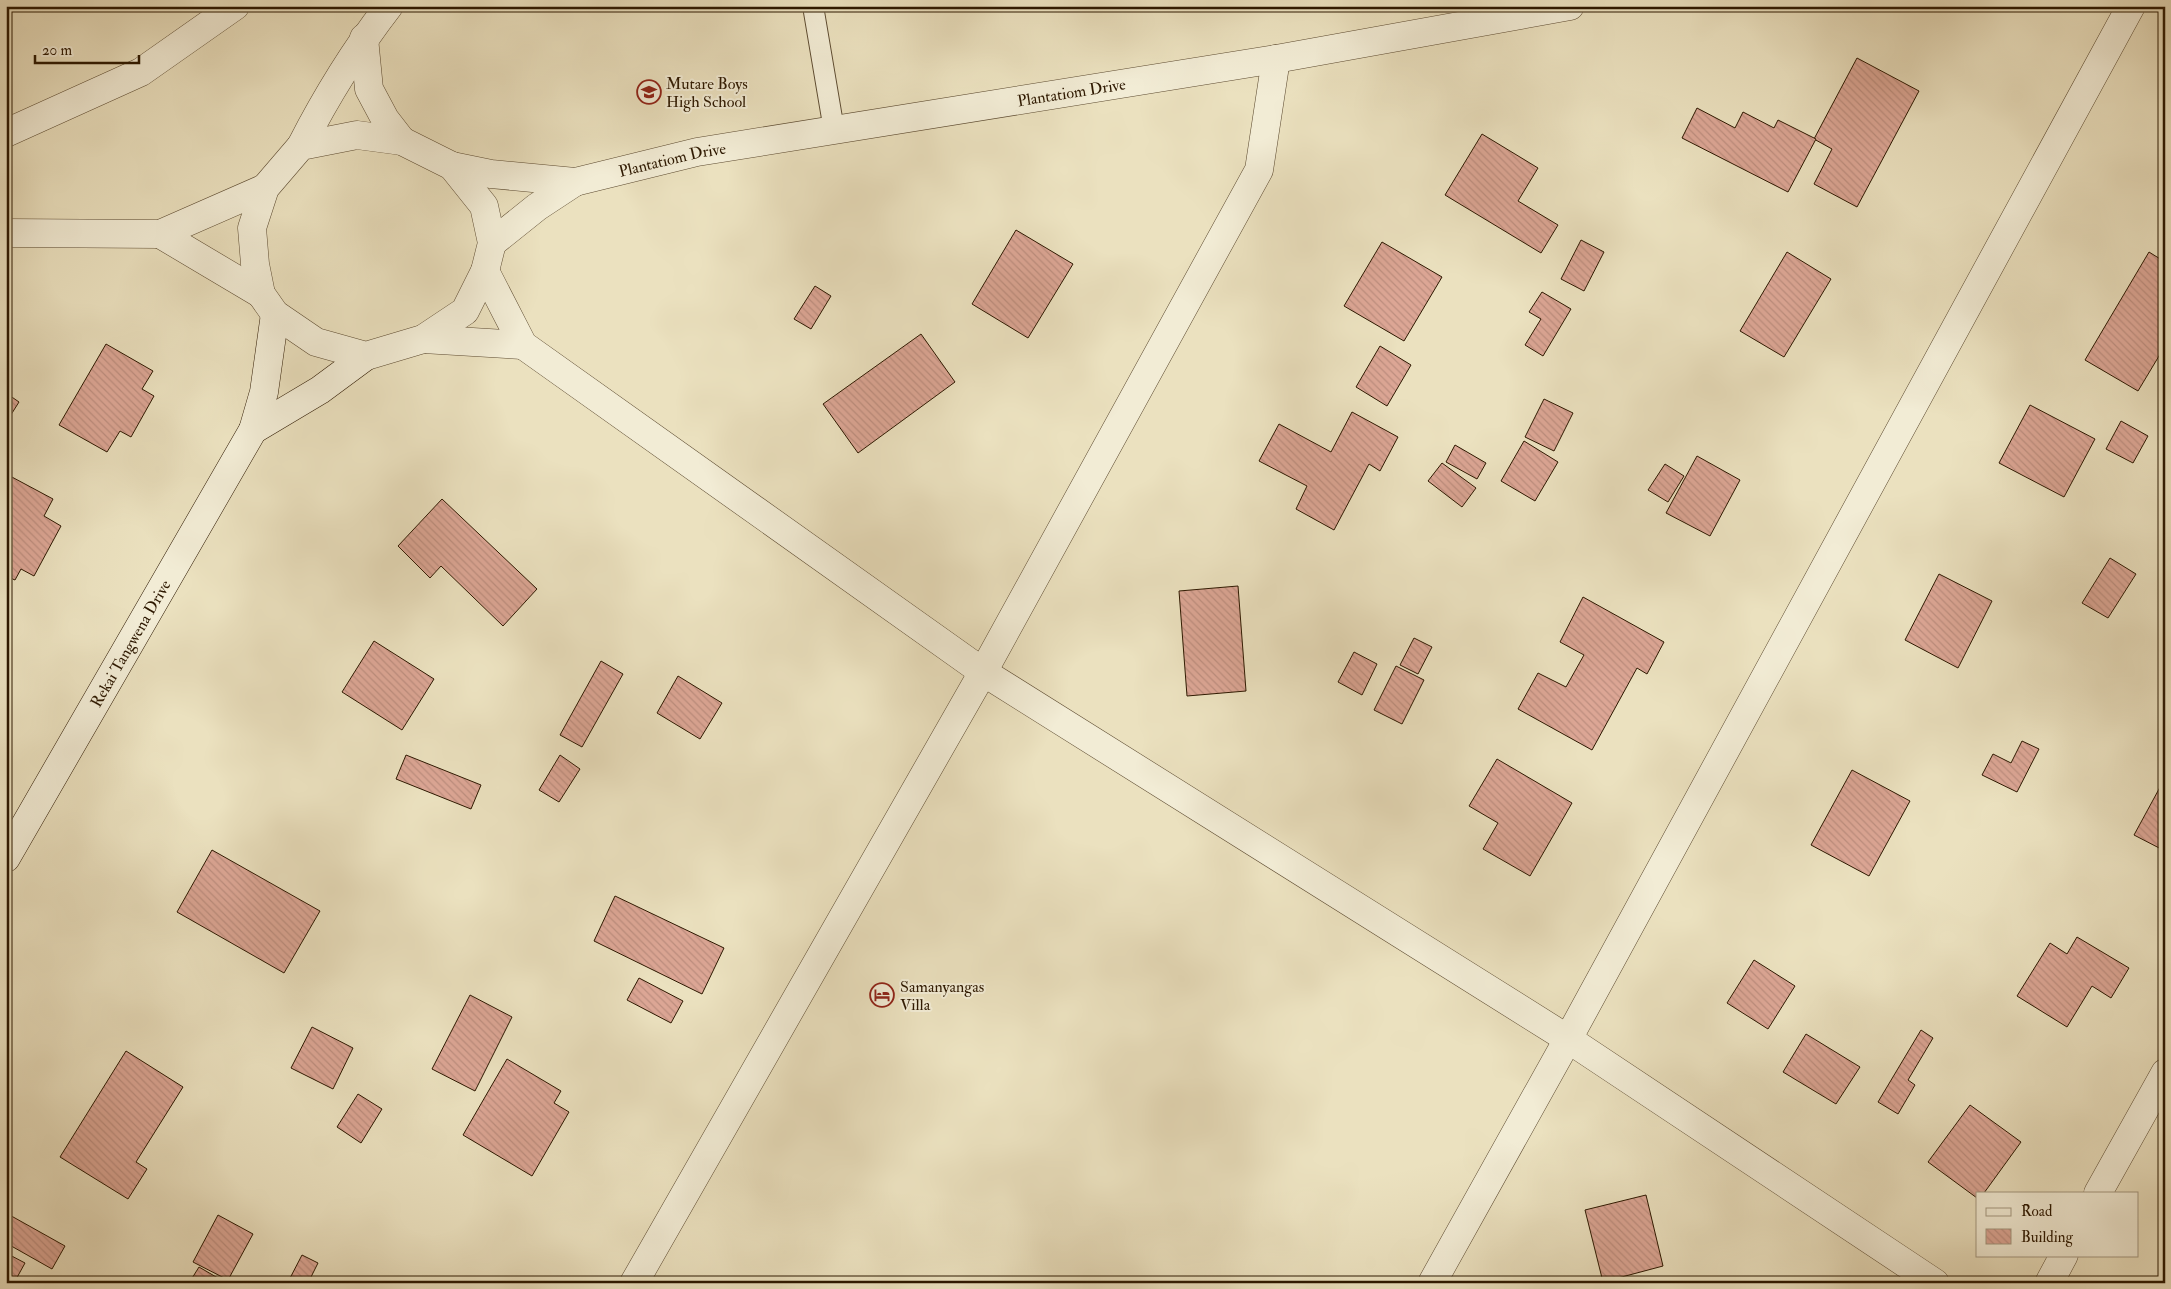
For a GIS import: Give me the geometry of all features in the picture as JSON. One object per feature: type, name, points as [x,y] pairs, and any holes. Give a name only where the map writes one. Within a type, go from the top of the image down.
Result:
[{"type":"street","points":[[6,133],[141,72],[235,6]]},
{"type":"street","points":[[6,233],[160,234],[265,188],[301,146],[323,104],[364,38],[389,6]]},
{"type":"street","name":"Plantatiom Drive","points":[[575,182],[697,152],[1276,59],[1570,6]]},
{"type":"street","points":[[1432,1283],[1568,1038],[2131,6]]},
{"type":"street","points":[[364,38],[369,89],[385,119],[402,141]]},
{"type":"street","points":[[634,1283],[983,672],[1259,170],[1276,59]]},
{"type":"street","points":[[301,146],[358,135],[402,141],[452,166],[491,174],[575,182]]},
{"type":"street","points":[[253,430],[320,390],[366,356],[423,339],[465,311],[485,271],[492,243],[484,206],[452,166]]},
{"type":"street","points":[[492,243],[537,207],[575,182]]},
{"type":"street","name":"Rekai Tangwena Drive","points":[[6,858],[253,430],[264,392],[268,304],[255,264],[252,228],[265,188]]},
{"type":"street","points":[[160,234],[268,304],[316,342],[366,356]]},
{"type":"street","points":[[485,271],[523,345],[983,672],[1568,1038],[1935,1283]]},
{"type":"street","points":[[423,339],[523,345]]},
{"type":"street","points":[[2099,1192],[2165,1073]]},
{"type":"street","points":[[2049,1283],[2063,1256]]},
{"type":"lane","points":[[813,6],[834,130]]},
{"type":"building","points":[[1857,58],[1919,91],[1857,207],[1814,184],[1832,149],[1814,139]]},
{"type":"building","points":[[1697,108],[1735,128],[1743,112],[1774,128],[1778,120],[1816,139],[1788,192],[1682,138]]},
{"type":"building","points":[[1482,134],[1538,168],[1518,201],[1558,225],[1541,253],[1445,195]]},
{"type":"building","points":[[1016,230],[1073,264],[1028,338],[972,304]]},
{"type":"building","points":[[1581,240],[1604,252],[1584,291],[1561,279]]},
{"type":"building","points":[[1382,242],[1442,277],[1404,341],[1344,306]]},
{"type":"building","points":[[1787,252],[1831,279],[1784,357],[1740,331]]},
{"type":"building","points":[[2149,252],[2165,262],[2165,346],[2138,391],[2085,360]]},
{"type":"building","points":[[815,286],[831,296],[811,329],[794,319]]},
{"type":"building","points":[[1542,292],[1571,309],[1543,356],[1525,345],[1541,319],[1529,312]]},
{"type":"building","points":[[921,334],[955,382],[858,453],[823,404]]},
{"type":"building","points":[[106,344],[153,371],[142,389],[154,396],[131,437],[120,431],[107,452],[59,425]]},
{"type":"building","points":[[1380,346],[1411,365],[1387,406],[1356,387]]},
{"type":"building","points":[[6,393],[19,402],[7,421],[6,421]]},
{"type":"building","points":[[1544,399],[1573,413],[1554,451],[1525,437]]},
{"type":"building","points":[[2030,405],[2095,439],[2064,497],[1999,463]]},
{"type":"building","points":[[1352,412],[1398,437],[1380,471],[1369,464],[1334,530],[1296,509],[1307,486],[1259,461],[1279,424],[1331,452]]},
{"type":"building","points":[[2121,421],[2148,436],[2133,463],[2106,449]]},
{"type":"building","points":[[1524,441],[1558,462],[1535,501],[1501,481]]},
{"type":"building","points":[[1455,445],[1486,463],[1477,479],[1446,462]]},
{"type":"building","points":[[1697,456],[1740,480],[1710,536],[1666,513]]},
{"type":"building","points":[[1442,463],[1476,488],[1462,507],[1428,481]]},
{"type":"building","points":[[1665,464],[1684,476],[1668,502],[1648,490]]},
{"type":"building","points":[[10,476],[53,499],[44,516],[61,526],[34,576],[21,569],[15,580],[6,576],[6,483]]},
{"type":"building","points":[[442,499],[537,589],[503,626],[441,566],[430,578],[398,546]]},
{"type":"building","points":[[2110,558],[2136,574],[2108,618],[2082,603]]},
{"type":"building","points":[[1939,574],[1992,601],[1958,668],[1905,640]]},
{"type":"building","points":[[1238,586],[1246,691],[1187,696],[1179,591]]},
{"type":"building","points":[[1583,597],[1664,642],[1647,674],[1637,668],[1592,750],[1518,709],[1538,673],[1566,687],[1584,655],[1560,642]]},
{"type":"building","points":[[1414,638],[1432,647],[1418,674],[1400,665]]},
{"type":"building","points":[[374,641],[434,679],[402,730],[342,692]]},
{"type":"building","points":[[1354,652],[1377,664],[1362,695],[1338,682]]},
{"type":"building","points":[[601,661],[623,674],[582,747],[560,735]]},
{"type":"building","points":[[1396,666],[1424,680],[1402,724],[1374,710]]},
{"type":"building","points":[[678,676],[722,703],[700,739],[657,713]]},
{"type":"building","points":[[2022,741],[2039,749],[2017,792],[1982,775],[1993,754],[2011,763]]},
{"type":"building","points":[[406,755],[481,785],[471,809],[396,779]]},
{"type":"building","points":[[560,755],[580,769],[559,802],[539,790]]},
{"type":"building","points":[[1497,759],[1572,803],[1530,876],[1483,849],[1498,823],[1469,806]]},
{"type":"building","points":[[1852,770],[1910,801],[1869,876],[1811,845]]},
{"type":"building","points":[[2165,778],[2165,851],[2134,835]]},
{"type":"building","points":[[212,850],[320,911],[284,973],[177,912]]},
{"type":"building","points":[[615,896],[724,948],[702,994],[594,941]]},
{"type":"building","points":[[2077,937],[2129,968],[2111,998],[2092,986],[2067,1027],[2017,996],[2050,943],[2067,954]]},
{"type":"building","points":[[1754,960],[1795,986],[1768,1029],[1727,1003]]},
{"type":"building","points":[[639,978],[683,1001],[671,1023],[627,1000]]},
{"type":"building","points":[[470,995],[512,1017],[475,1091],[432,1069]]},
{"type":"building","points":[[312,1027],[353,1048],[333,1089],[291,1068]]},
{"type":"building","points":[[1921,1030],[1933,1038],[1908,1080],[1915,1085],[1898,1114],[1878,1102]]},
{"type":"building","points":[[1806,1034],[1860,1067],[1836,1104],[1783,1072]]},
{"type":"building","points":[[126,1051],[183,1087],[136,1162],[147,1169],[128,1199],[60,1157]]},
{"type":"building","points":[[507,1059],[561,1091],[554,1103],[569,1112],[532,1176],[463,1135]]},
{"type":"building","points":[[358,1094],[382,1109],[361,1143],[337,1127]]},
{"type":"building","points":[[1970,1105],[2021,1142],[1985,1192],[1976,1192],[1976,1197],[1928,1162]]},
{"type":"building","points":[[1646,1195],[1663,1266],[1603,1282],[1585,1210]]},
{"type":"building","points":[[6,1213],[65,1246],[52,1269],[6,1243]]},
{"type":"building","points":[[218,1215],[253,1234],[228,1280],[193,1262]]},
{"type":"building","points":[[6,1253],[25,1263],[14,1283],[6,1283]]},
{"type":"building","points":[[302,1255],[318,1263],[308,1283],[288,1282]]},
{"type":"building","points":[[199,1267],[223,1281],[221,1283],[189,1283]]},
{"type":"place","name":"Mutare Boys High School","points":[[649,92]]},
{"type":"place","name":"Samanyangas Villa","points":[[882,995]]}]
